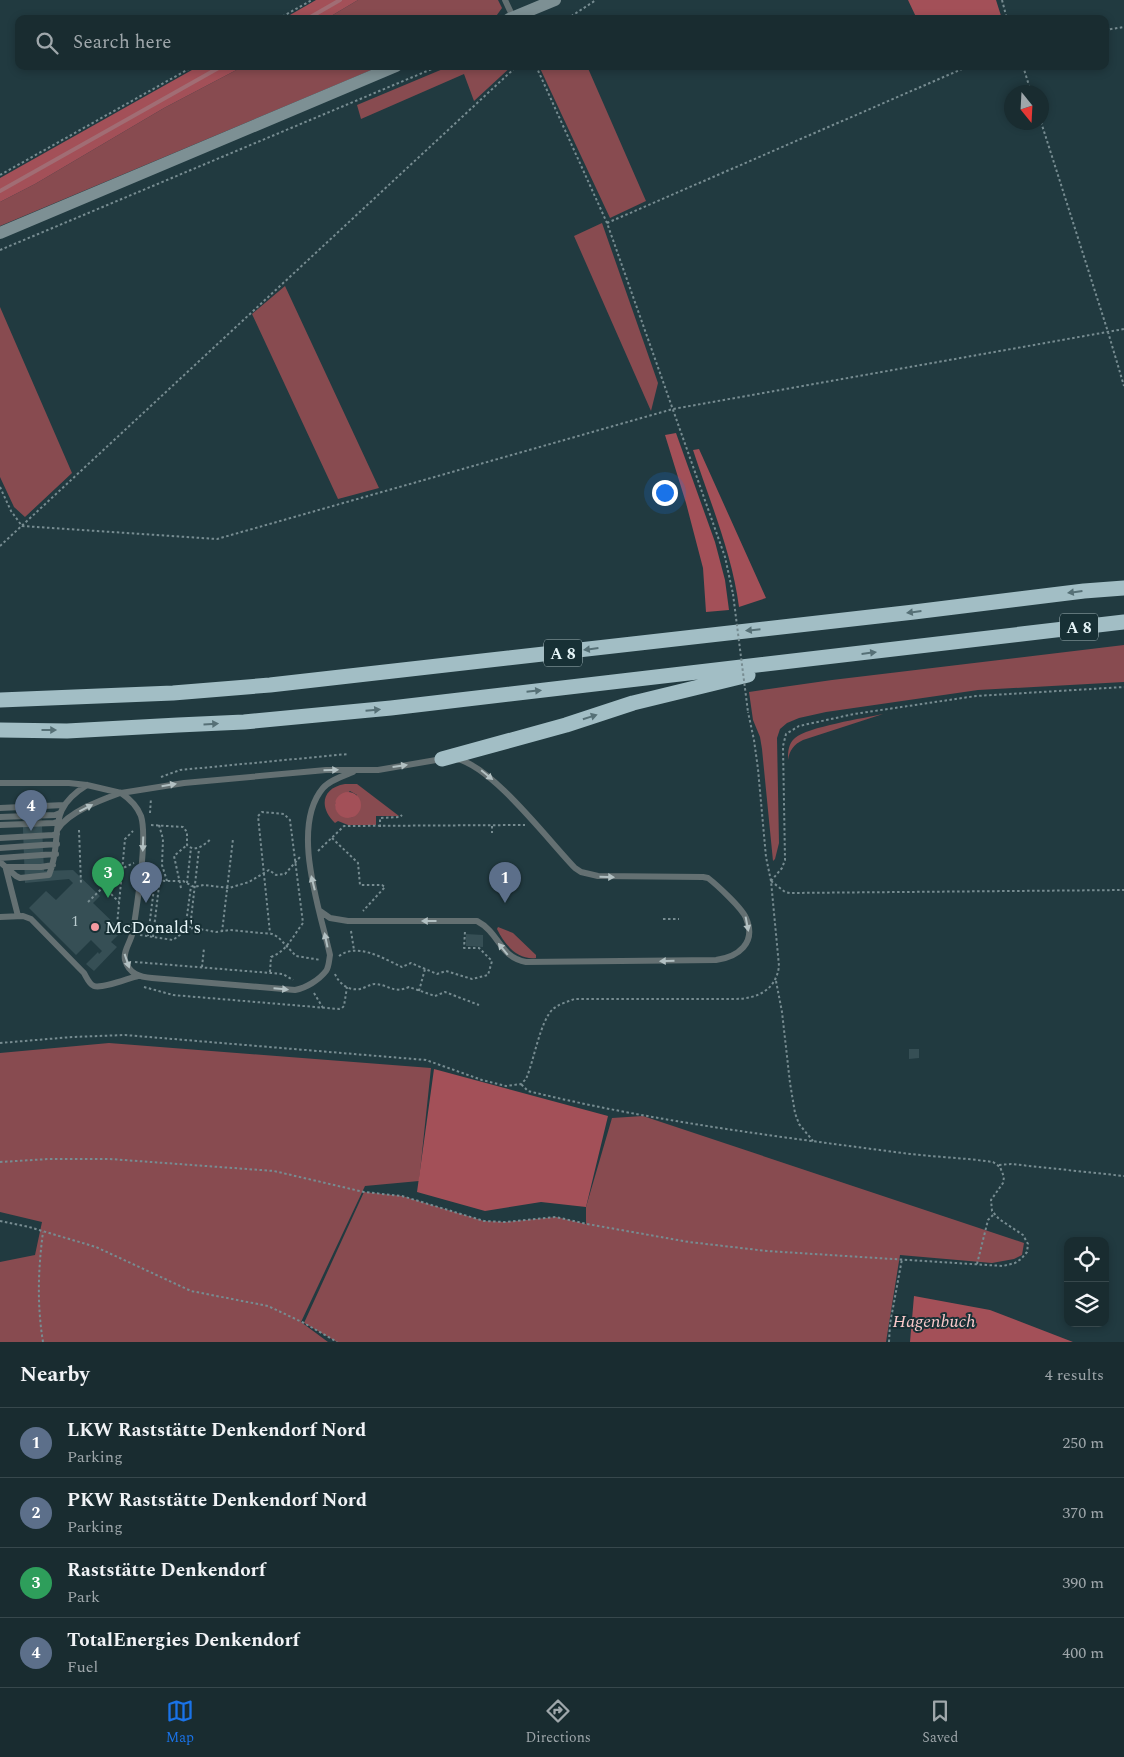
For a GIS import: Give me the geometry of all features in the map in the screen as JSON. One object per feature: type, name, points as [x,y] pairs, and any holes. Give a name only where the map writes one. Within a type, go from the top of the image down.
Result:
[{"type":"highway","name":"A 8","points":[[0,700],[173,693],[270,685],[1084,591],[1124,588]]},
{"type":"highway","name":"A 8","points":[[0,730],[67,730],[244,722],[391,708],[1124,622]]},
{"type":"highway","points":[[442,758],[566,725],[633,703],[820,658]]},
{"type":"main road","points":[[518,15],[555,0]]},
{"type":"main road","points":[[0,233],[387,70]]},
{"type":"lane","points":[[505,0],[510,15]]},
{"type":"lane","points":[[0,838],[42,836],[57,833],[70,816],[121,793],[184,783],[314,771],[357,771],[405,766],[442,758],[459,759],[474,765],[491,778],[575,868],[603,877],[708,878],[744,914],[749,931],[746,944],[737,954],[725,959],[526,962],[507,954],[491,932],[477,921],[350,921],[330,918],[320,911]]},
{"type":"lane","points":[[0,917],[18,916],[31,919],[94,986],[101,986],[138,976],[294,990],[310,985],[327,970],[330,955],[307,855],[310,818],[323,788],[357,771]]},
{"type":"lane","points":[[0,783],[56,782],[87,785],[121,793],[135,805],[141,818],[143,848],[132,934],[124,954],[130,969],[138,976]]},
{"type":"lane","points":[[3,864],[16,876],[25,878],[49,875],[56,854],[60,813],[72,796],[87,785]]},
{"type":"lane","points":[[0,808],[64,805]]},
{"type":"lane","points":[[0,817],[60,813]]},
{"type":"lane","points":[[0,825],[58,822]]},
{"type":"lane","points":[[0,848],[57,844]]},
{"type":"lane","points":[[0,858],[56,854]]},
{"type":"lane","points":[[3,864],[25,867],[53,865]]},
{"type":"lane","points":[[3,864],[18,916]]},
{"type":"path","points":[[285,15],[312,0]]},
{"type":"path","points":[[573,15],[596,0]]},
{"type":"path","points":[[1002,0],[1006,15]]},
{"type":"path","points":[[1109,29],[1124,27]]},
{"type":"path","points":[[0,175],[187,70]]},
{"type":"path","points":[[0,250],[429,70]]},
{"type":"path","points":[[0,546],[513,70]]},
{"type":"path","points":[[538,70],[607,223],[725,557],[733,594],[748,712],[754,740],[779,966],[776,980],[782,1012],[790,1083],[795,1113],[799,1124],[813,1141]]},
{"type":"path","points":[[607,223],[959,70]]},
{"type":"path","points":[[1024,70],[1029,85]]},
{"type":"path","points":[[1044,130],[1124,386]]},
{"type":"path","points":[[0,487],[11,511],[22,526],[217,539],[673,409],[1124,329]]},
{"type":"path","points":[[771,881],[782,868],[785,860],[783,746],[784,739],[791,730],[822,720],[942,700],[976,696],[1124,687]]},
{"type":"path","points":[[151,825],[151,802],[148,781],[180,770],[348,754]]},
{"type":"path","points":[[270,934],[258,816],[262,812],[284,814],[290,820],[303,923],[281,953],[271,957],[270,972]]},
{"type":"path","points":[[380,827],[380,818],[400,817],[402,814]]},
{"type":"path","points":[[167,881],[162,865],[163,839],[159,825],[183,826],[187,832],[187,845]]},
{"type":"path","points":[[88,902],[123,868],[131,863],[150,865],[160,877],[167,881],[180,880],[194,887],[204,885],[227,888],[247,883],[269,870],[276,874],[285,874],[299,857],[317,853],[344,826],[535,825]]},
{"type":"path","points":[[492,826],[492,833]]},
{"type":"path","points":[[79,830],[81,884]]},
{"type":"path","points":[[332,838],[358,863],[360,885],[382,885],[385,887],[363,910],[350,915],[354,950]]},
{"type":"path","points":[[187,845],[191,848],[199,848],[211,839]]},
{"type":"path","points":[[222,932],[233,839]]},
{"type":"path","points":[[181,888],[175,866],[175,855],[187,845]]},
{"type":"path","points":[[187,883],[191,848]]},
{"type":"path","points":[[190,928],[199,848]]},
{"type":"path","points":[[123,868],[117,926],[124,932],[173,940],[190,928],[216,932],[230,930],[270,934],[278,937],[296,956],[328,961],[335,970],[336,978],[346,987],[359,989],[374,984],[399,991],[409,987],[435,996],[445,992],[480,1005]]},
{"type":"path","points":[[148,936],[156,872]]},
{"type":"path","points":[[153,937],[160,877]]},
{"type":"path","points":[[771,881],[785,892],[790,893],[1124,890]]},
{"type":"path","points":[[185,931],[191,886]]},
{"type":"path","points":[[104,887],[119,902]]},
{"type":"path","points":[[663,919],[678,919]]},
{"type":"path","points":[[319,966],[354,950],[364,951],[402,966],[411,963],[437,974],[446,970],[472,979],[488,975],[492,961],[479,948],[464,948],[465,921]]},
{"type":"path","points":[[202,967],[204,948]]},
{"type":"path","points":[[126,961],[283,974],[297,982],[307,980],[323,1008]]},
{"type":"path","points":[[418,990],[425,969]]},
{"type":"path","points":[[0,1042],[72,1037],[134,1036],[426,1060],[506,1086],[521,1084],[526,1079],[545,1022],[552,1010],[562,1003],[574,1000],[744,999],[765,992],[776,980]]},
{"type":"path","points":[[521,1084],[528,1091],[643,1116],[932,1157],[1124,1176]]},
{"type":"path","points":[[0,1162],[49,1158],[110,1159],[274,1171],[364,1192],[402,1196],[484,1221],[505,1222],[556,1217],[689,1242],[776,1251],[998,1267],[1019,1262],[1027,1252],[1027,1242],[1023,1235],[994,1214],[990,1202],[1003,1183],[1004,1177],[1002,1169],[998,1165]]},
{"type":"path","points":[[976,1264],[988,1220],[994,1214]]},
{"type":"path","points":[[0,1222],[43,1231],[96,1247],[191,1291],[268,1306],[304,1323],[337,1342]]},
{"type":"path","points":[[43,1231],[38,1283],[38,1312],[43,1342]]},
{"type":"path","points":[[890,1342],[890,1324],[902,1259]]},
{"type":"shaded area","points":[[358,0],[498,0],[502,8],[497,15],[333,15]]},
{"type":"shaded area","points":[[236,70],[371,70],[0,226],[0,202],[35,184],[164,108]]},
{"type":"shaded area","points":[[440,70],[508,70],[474,101],[464,74],[361,119],[357,105]]},
{"type":"shaded area","points":[[541,70],[589,70],[646,201],[610,218]]},
{"type":"shaded area","points":[[602,223],[658,383],[651,411],[574,236]]},
{"type":"shaded area","points":[[285,286],[379,488],[338,499],[252,314]]},
{"type":"shaded area","points":[[0,307],[72,473],[25,517],[14,507],[0,477]]},
{"type":"shaded area","points":[[1124,645],[1124,682],[978,690],[826,712],[799,718],[787,723],[780,729],[777,738],[779,843],[773,861],[762,749],[760,737],[753,720],[749,692],[832,680]]},
{"type":"shaded area","points":[[883,714],[803,740],[792,748],[788,760],[788,751],[791,743],[801,734],[850,720]]},
{"type":"shaded area","points":[[357,784],[399,816],[376,816],[376,825],[348,825],[338,821],[335,823],[326,811],[325,799],[327,794],[337,786]],"holes":[[[350,791],[357,795],[353,817],[346,817],[336,810],[335,803]]]},
{"type":"shaded area","points":[[498,927],[513,933],[536,955],[536,958],[523,957],[512,950],[500,935]]},
{"type":"shaded area","points":[[109,1043],[431,1068],[419,1181],[365,1186],[301,1322],[328,1342],[0,1342],[0,1262],[35,1255],[42,1222],[0,1212],[0,1053]]},
{"type":"shaded area","points":[[643,1116],[1024,1243],[1022,1255],[1014,1259],[992,1263],[900,1255],[886,1342],[337,1342],[304,1323],[364,1192],[402,1196],[484,1221],[505,1222],[556,1217],[586,1224],[586,1207],[612,1118]]},
{"type":"green space","points":[[316,0],[358,0],[333,15],[290,15]]},
{"type":"green space","points":[[908,0],[996,0],[1001,15],[915,15]]},
{"type":"green space","points":[[192,70],[236,70],[164,108],[35,184],[0,202],[0,178]]},
{"type":"green space","points":[[676,433],[715,542],[725,580],[729,610],[706,612],[703,568],[686,503],[665,435]]},
{"type":"green space","points":[[699,449],[766,598],[739,607],[726,547],[693,450]]},
{"type":"green space","points":[[348,792],[357,796],[361,805],[357,814],[348,818],[339,814],[335,805],[339,796]]},
{"type":"green space","points":[[434,1069],[608,1116],[586,1207],[541,1202],[485,1211],[417,1192]]},
{"type":"green space","name":"Hagenbuch","points":[[914,1296],[990,1310],[1073,1342],[910,1342]]},
{"type":"building","points":[[41,803],[44,871],[73,870],[100,896],[93,903],[122,931],[111,942],[117,947],[94,971],[86,964],[98,952],[99,954],[102,951],[91,940],[76,955],[29,908],[46,891],[56,900],[73,883],[69,879],[25,883],[22,804]]},
{"type":"building","points":[[466,934],[483,935],[483,947],[466,946]]},
{"type":"building","points":[[909,1049],[919,1049],[919,1058],[909,1059]]},
{"type":"waterway","points":[[314,15],[340,0]]},
{"type":"waterway","points":[[0,191],[215,70]]},
{"type":"place","name":"TotalEnergies Denkendorf","points":[[31,831]]},
{"type":"place","name":"Raststätte Denkendorf","points":[[108,898]]},
{"type":"place","name":"PKW Raststätte Denkendorf Nord","points":[[146,903]]},
{"type":"place","name":"LKW Raststätte Denkendorf Nord","points":[[505,903]]},
{"type":"place","name":"McDonald's","points":[[95,927]]}]
